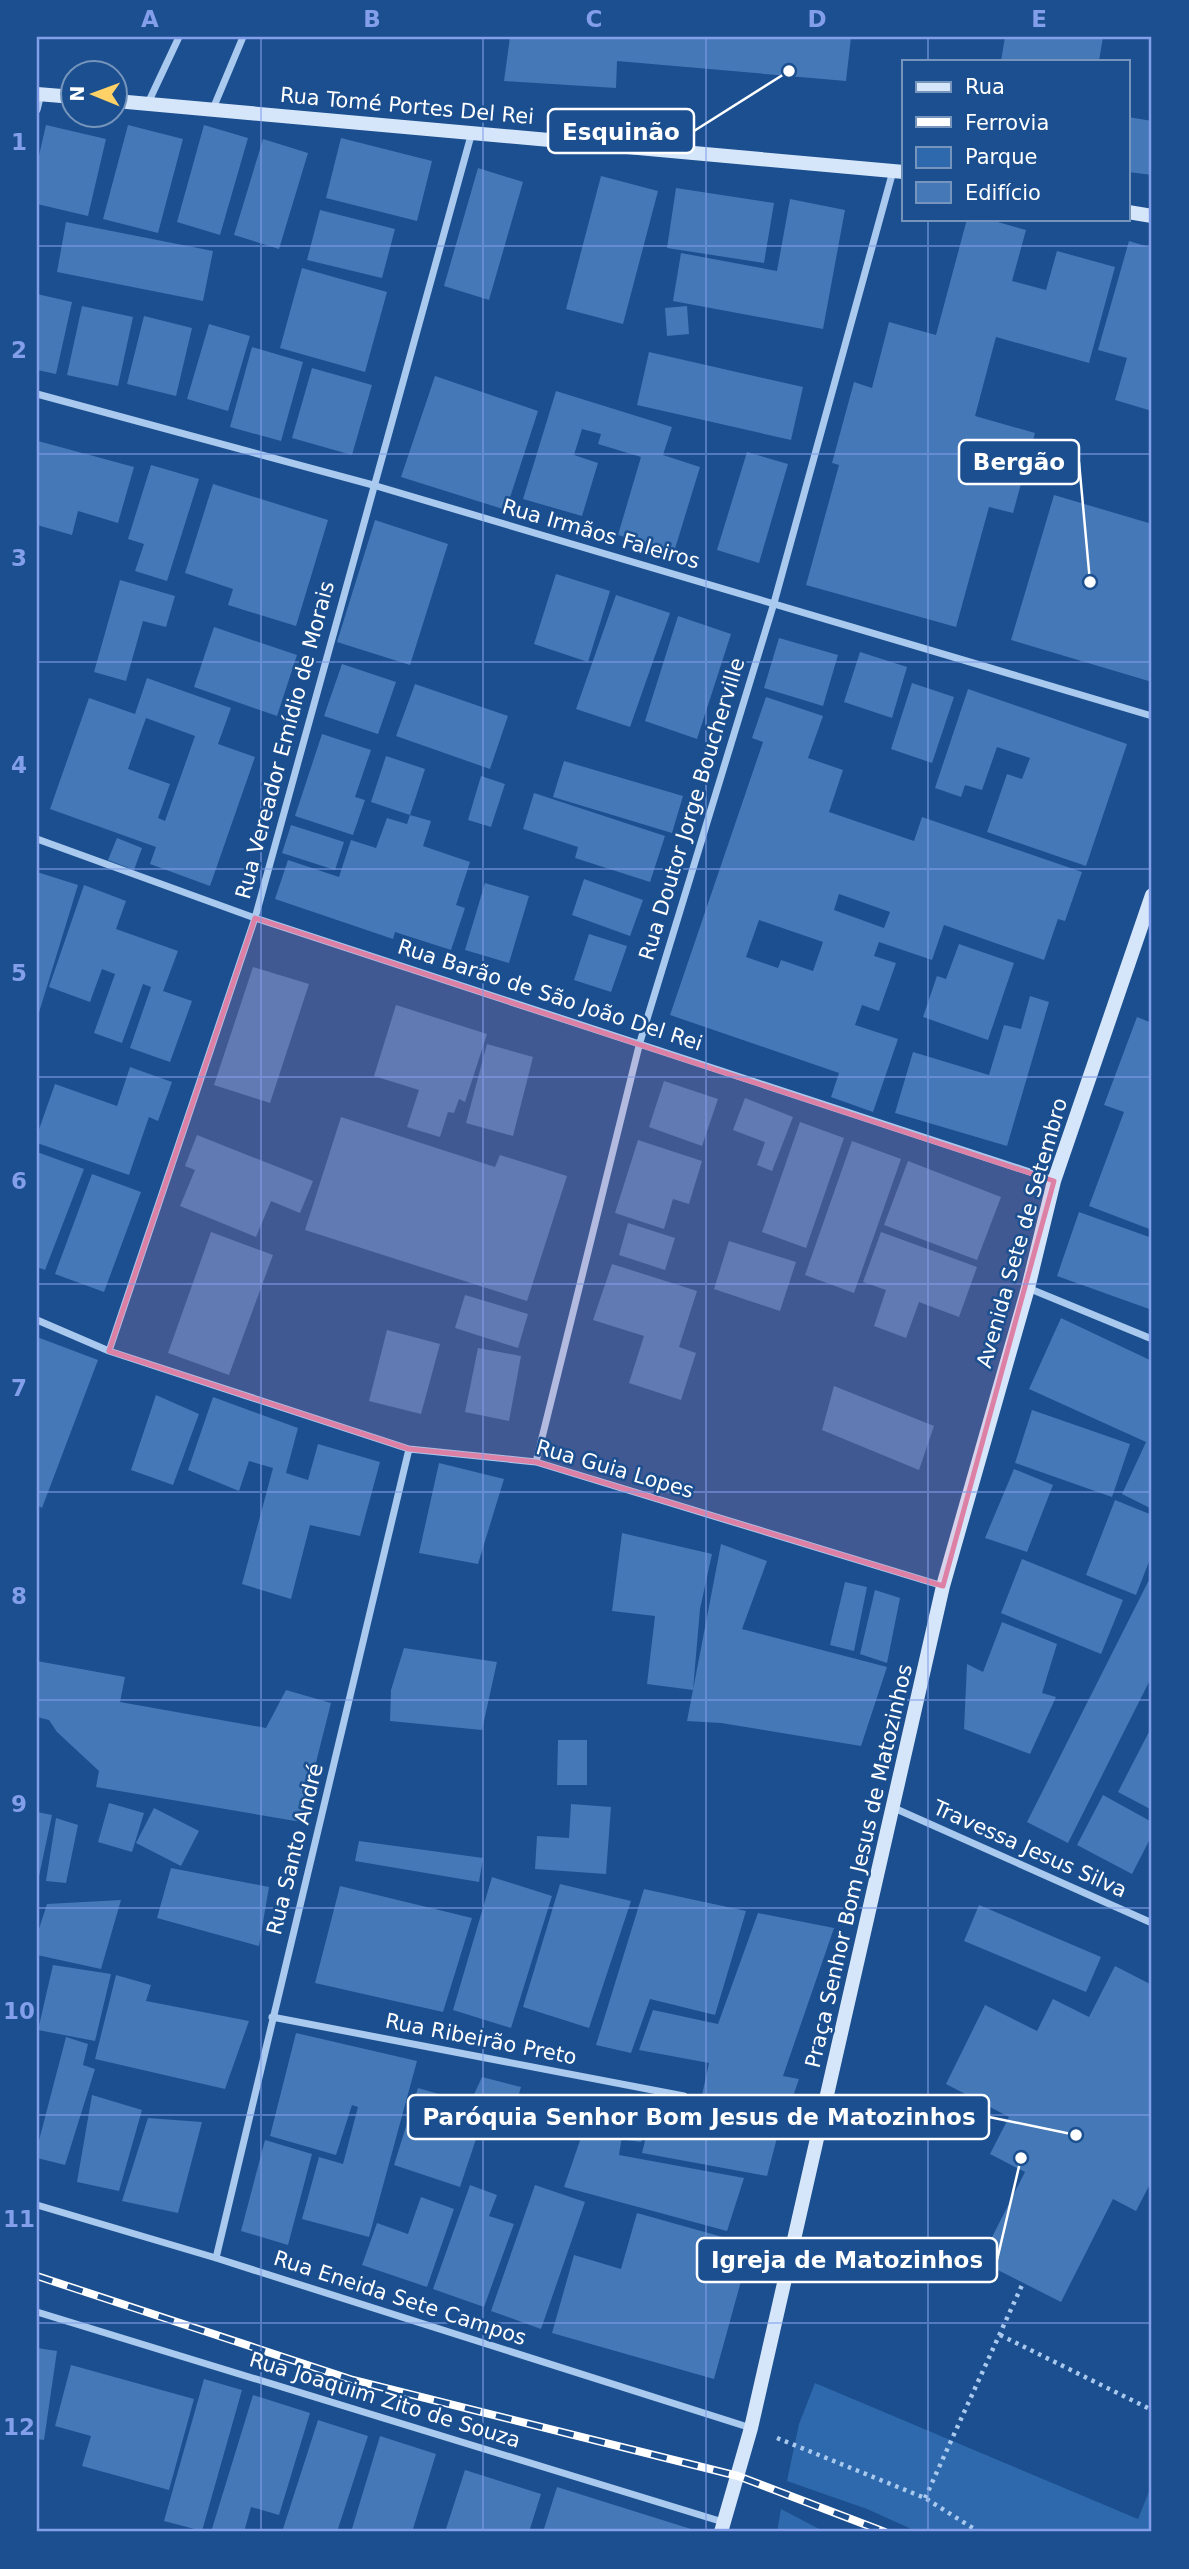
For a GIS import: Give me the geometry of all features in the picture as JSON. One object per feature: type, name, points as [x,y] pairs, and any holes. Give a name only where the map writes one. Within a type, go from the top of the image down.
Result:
[{"type":"main road","points":[[39,94],[60,96]]},
{"type":"main road","name":"Rua Tomé Portes Del Rei","points":[[130,102],[211,112],[472,131],[899,171]]},
{"type":"main road","points":[[1130,212],[1152,216]]},
{"type":"main road","name":"Avenida Sete de Setembro","points":[[943,1586],[1028,1288],[1054,1181],[1152,895]]},
{"type":"main road","name":"Praça Senhor Bom Jesus de Matozinhos","points":[[724,2529],[751,2428],[943,1586]]},
{"type":"street","points":[[148,104],[178,37]]},
{"type":"street","points":[[211,112],[243,37]]},
{"type":"street","points":[[37,110],[39,94]]},
{"type":"street","name":"Rua Vereador Emídio de Morais","points":[[109,1351],[254,918],[472,131]]},
{"type":"street","name":"Rua Doutor Jorge Boucherville","points":[[536,1462],[640,1042],[774,603],[899,171]]},
{"type":"street","name":"Rua Irmãos Faleiros","points":[[37,394],[373,485],[1152,716]]},
{"type":"street","name":"Rua Barão de São João Del Rei","points":[[37,839],[254,918],[640,1042],[1054,1181]]},
{"type":"street","points":[[1028,1288],[1152,1339]]},
{"type":"street","name":"Rua Guia Lopes","points":[[37,1320],[109,1351],[409,1449],[536,1462],[943,1586]]},
{"type":"street","name":"Rua Santo André","points":[[216,2258],[409,1449]]},
{"type":"street","name":"Travessa Jesus Silva","points":[[894,1808],[1152,1923]]},
{"type":"street","name":"Rua Ribeirão Preto","points":[[272,2017],[684,2096]]},
{"type":"street","name":"Rua Eneida Sete Campos","points":[[37,2205],[216,2258],[751,2428]]},
{"type":"street","name":"Rua Joaquim Zito de Souza","points":[[37,2312],[724,2529]]},
{"type":"path","points":[[925,2498],[1023,2283]]},
{"type":"path","points":[[1000,2335],[1152,2410]]},
{"type":"path","points":[[751,2428],[925,2498],[979,2532]]},
{"type":"highlighted area","points":[[255,918],[1054,1181],[943,1586],[536,1462],[409,1449],[109,1351]]},
{"type":"green space","points":[[815,2383],[1138,2519],[1152,2484],[1152,2532],[918,2532],[867,2509],[787,2481],[799,2424]]},
{"type":"green space","points":[[781,2509],[825,2532],[777,2532]]},
{"type":"building","points":[[510,37],[851,37],[846,81],[617,61],[616,88],[504,81]]},
{"type":"building","points":[[1005,37],[1103,37],[1099,60],[1001,60]]},
{"type":"building","points":[[1130,117],[1152,121],[1152,175],[1130,172]]},
{"type":"building","points":[[46,125],[106,139],[88,216],[37,204],[37,164]]},
{"type":"building","points":[[204,125],[248,138],[220,235],[177,222]]},
{"type":"building","points":[[130,126],[183,139],[158,233],[103,219]]},
{"type":"building","points":[[341,138],[432,161],[417,221],[326,198]]},
{"type":"building","points":[[263,139],[308,153],[279,249],[234,235]]},
{"type":"building","points":[[478,168],[523,182],[489,300],[444,286]]},
{"type":"building","points":[[601,176],[658,191],[623,324],[566,309]]},
{"type":"building","points":[[676,188],[774,203],[764,263],[667,248]]},
{"type":"building","points":[[790,199],[845,210],[823,329],[673,301],[681,253],[777,271]]},
{"type":"building","points":[[320,210],[395,229],[382,278],[307,260]]},
{"type":"building","points":[[967,220],[991,220],[1026,230],[1012,281],[1046,290],[1057,251],[1115,267],[1089,363],[996,337],[975,416],[1035,433],[1013,513],[989,507],[956,627],[806,585],[839,465],[832,463],[854,382],[872,388],[889,322],[936,335]]},
{"type":"building","points":[[66,222],[213,251],[203,301],[57,272]]},
{"type":"building","points":[[1129,241],[1152,248],[1152,411],[1115,400],[1127,358],[1098,350]]},
{"type":"building","points":[[302,268],[387,292],[365,372],[280,348]]},
{"type":"building","points":[[37,294],[72,302],[56,374],[37,370]]},
{"type":"building","points":[[82,306],[133,317],[118,386],[67,375]]},
{"type":"building","points":[[687,306],[689,334],[667,336],[665,308]]},
{"type":"building","points":[[144,316],[192,328],[176,396],[127,384]]},
{"type":"building","points":[[209,324],[250,336],[228,411],[187,399]]},
{"type":"building","points":[[252,347],[303,362],[281,441],[230,427]]},
{"type":"building","points":[[649,352],[803,387],[791,440],[637,405]]},
{"type":"building","points":[[312,368],[372,385],[352,455],[292,438]]},
{"type":"building","points":[[435,376],[538,411],[506,510],[401,477]]},
{"type":"building","points":[[556,391],[672,427],[663,455],[700,467],[674,552],[618,535],[641,457],[598,444],[601,434],[582,429],[574,455],[598,463],[582,516],[523,499]]},
{"type":"building","points":[[38,441],[134,467],[118,523],[78,511],[72,535],[37,525]]},
{"type":"building","points":[[747,452],[788,464],[759,563],[717,550]]},
{"type":"building","points":[[151,465],[199,479],[167,581],[135,571],[144,544],[128,539]]},
{"type":"building","points":[[213,484],[328,520],[296,626],[228,605],[233,589],[185,573]]},
{"type":"building","points":[[1054,495],[1152,524],[1152,682],[1011,640]]},
{"type":"building","points":[[375,520],[448,544],[410,665],[337,642]]},
{"type":"building","points":[[556,574],[610,591],[588,662],[534,644]]},
{"type":"building","points":[[120,580],[175,596],[166,627],[143,621],[126,681],[94,672]]},
{"type":"building","points":[[616,595],[670,613],[630,727],[576,709]]},
{"type":"building","points":[[678,616],[731,634],[697,739],[645,721]]},
{"type":"building","points":[[214,627],[297,655],[277,716],[194,687]]},
{"type":"building","points":[[779,638],[838,655],[823,706],[764,688]]},
{"type":"building","points":[[860,652],[907,667],[892,718],[844,702]]},
{"type":"building","points":[[342,664],[396,682],[378,734],[324,716]]},
{"type":"building","points":[[147,678],[231,708],[218,744],[255,757],[210,886],[150,864],[156,847],[50,809],[89,698],[135,714]],"holes":[[[146,718],[195,736],[165,821],[158,818],[170,784],[128,769]]]},
{"type":"building","points":[[912,683],[954,697],[932,763],[891,749]]},
{"type":"building","points":[[415,684],[508,716],[490,769],[396,736]]},
{"type":"building","points":[[968,689],[1127,744],[1086,866],[987,832],[1007,774],[1022,779],[1030,758],[997,747],[982,790],[965,785],[961,797],[935,788]]},
{"type":"building","points":[[766,697],[823,716],[808,758],[843,770],[829,812],[914,841],[922,817],[1082,872],[1065,921],[1058,919],[1044,960],[944,925],[932,960],[879,942],[874,956],[896,963],[879,1011],[862,1005],[855,1025],[898,1039],[873,1112],[831,1097],[839,1073],[670,1015],[763,742],[752,738]],"holes":[[[839,894],[890,912],[884,928],[834,910]],[[759,920],[823,942],[813,971],[781,960],[778,968],[746,957]]]},
{"type":"building","points":[[322,734],[371,750],[355,797],[365,800],[353,835],[295,816]]},
{"type":"building","points":[[386,756],[425,769],[410,815],[371,802]]},
{"type":"building","points":[[564,761],[683,796],[672,833],[553,797]]},
{"type":"building","points":[[481,776],[505,784],[491,827],[468,820]]},
{"type":"building","points":[[534,793],[665,836],[650,882],[575,858],[578,847],[523,829]]},
{"type":"building","points":[[410,815],[431,821],[423,846],[470,862],[456,905],[465,908],[451,950],[395,932],[393,939],[275,899],[288,860],[339,877],[351,840],[376,848],[387,818],[407,824]]},
{"type":"building","points":[[291,825],[344,842],[335,870],[282,853]]},
{"type":"building","points":[[117,838],[142,848],[134,870],[108,860]]},
{"type":"building","points":[[37,872],[78,885],[37,1019]]},
{"type":"building","points":[[584,879],[643,900],[630,936],[572,915]]},
{"type":"building","points":[[485,883],[529,896],[509,963],[465,950]]},
{"type":"building","points":[[84,885],[126,901],[116,929],[178,951],[163,991],[192,1001],[170,1062],[130,1048],[151,987],[143,984],[122,1043],[94,1033],[115,974],[102,969],[90,1002],[49,987]]},
{"type":"building","points":[[589,934],[627,946],[611,992],[574,980]]},
{"type":"building","points":[[959,944],[1014,963],[988,1040],[923,1017],[937,976],[946,979]]},
{"type":"building","points":[[253,967],[309,984],[270,1103],[214,1085]]},
{"type":"building","points":[[1030,996],[1049,1002],[1007,1146],[895,1113],[913,1052],[989,1075],[1004,1025],[1021,1029]]},
{"type":"building","points":[[396,1005],[487,1034],[465,1102],[459,1099],[454,1113],[448,1112],[440,1137],[407,1127],[419,1090],[374,1076]]},
{"type":"building","points":[[1137,1017],[1152,1023],[1152,1230],[1089,1206],[1124,1112],[1104,1105]]},
{"type":"building","points":[[487,1044],[533,1057],[513,1136],[466,1123]]},
{"type":"building","points":[[130,1067],[172,1082],[158,1121],[149,1117],[129,1175],[37,1143],[37,1135],[55,1084],[117,1106]]},
{"type":"building","points":[[664,1081],[718,1099],[702,1146],[649,1127]]},
{"type":"building","points":[[745,1098],[793,1117],[772,1171],[757,1165],[765,1142],[733,1130]]},
{"type":"building","points":[[341,1117],[495,1167],[500,1155],[567,1176],[527,1301],[305,1230]]},
{"type":"building","points":[[800,1122],[844,1138],[806,1248],[762,1232]]},
{"type":"building","points":[[197,1135],[313,1181],[300,1213],[271,1201],[256,1237],[180,1206],[195,1170],[185,1166]]},
{"type":"building","points":[[638,1140],[702,1161],[689,1204],[673,1199],[664,1229],[615,1213]]},
{"type":"building","points":[[852,1141],[901,1159],[854,1293],[805,1275]]},
{"type":"building","points":[[37,1152],[84,1169],[45,1270],[37,1267]]},
{"type":"building","points":[[908,1161],[1001,1197],[977,1260],[884,1225]]},
{"type":"building","points":[[92,1174],[141,1192],[104,1292],[55,1274]]},
{"type":"building","points":[[1079,1212],[1152,1238],[1152,1310],[1057,1276]]},
{"type":"building","points":[[628,1223],[675,1238],[665,1270],[619,1255]]},
{"type":"building","points":[[211,1232],[273,1255],[229,1375],[168,1353]]},
{"type":"building","points":[[881,1232],[977,1267],[959,1317],[919,1302],[906,1338],[874,1326],[886,1290],[863,1282]]},
{"type":"building","points":[[729,1241],[796,1262],[780,1311],[714,1289]]},
{"type":"building","points":[[612,1264],[697,1291],[679,1347],[696,1353],[681,1400],[629,1383],[644,1336],[593,1320]]},
{"type":"building","points":[[465,1295],[528,1314],[518,1348],[455,1328]]},
{"type":"building","points":[[1061,1318],[1152,1361],[1152,1509],[1122,1494],[1146,1442],[1029,1389]]},
{"type":"building","points":[[387,1330],[440,1344],[421,1414],[369,1401]]},
{"type":"building","points":[[37,1337],[98,1360],[42,1508],[37,1505]]},
{"type":"building","points":[[478,1348],[521,1356],[509,1421],[465,1412]]},
{"type":"building","points":[[834,1386],[934,1426],[919,1470],[822,1430]]},
{"type":"building","points":[[156,1395],[199,1414],[173,1485],[131,1470]]},
{"type":"building","points":[[213,1397],[298,1428],[286,1473],[308,1480],[318,1444],[380,1462],[360,1536],[310,1525],[291,1599],[242,1584],[273,1468],[249,1461],[239,1491],[188,1470]]},
{"type":"building","points":[[1032,1410],[1130,1444],[1112,1497],[1015,1463]]},
{"type":"building","points":[[439,1463],[504,1479],[478,1564],[419,1553]]},
{"type":"building","points":[[1014,1469],[1053,1485],[1027,1552],[985,1538]]},
{"type":"building","points":[[1115,1500],[1152,1515],[1152,1554],[1136,1595],[1086,1575]]},
{"type":"building","points":[[622,1533],[712,1554],[700,1609],[693,1690],[647,1684],[655,1616],[612,1611]]},
{"type":"building","points":[[721,1544],[767,1561],[742,1629],[887,1667],[861,1746],[721,1723],[687,1721]]},
{"type":"building","points":[[1022,1559],[1123,1600],[1101,1654],[1001,1613]]},
{"type":"building","points":[[1152,1574],[1152,1676],[1068,1843],[1027,1822]]},
{"type":"building","points":[[845,1582],[867,1587],[854,1651],[830,1645]]},
{"type":"building","points":[[875,1590],[900,1598],[887,1663],[860,1654]]},
{"type":"building","points":[[1002,1622],[1057,1644],[1042,1693],[1056,1697],[1030,1754],[964,1729],[967,1664],[983,1672]]},
{"type":"building","points":[[404,1648],[497,1662],[482,1730],[390,1721],[391,1690]]},
{"type":"building","points":[[37,1661],[125,1677],[120,1702],[266,1728],[286,1690],[331,1703],[301,1822],[96,1787],[99,1771],[57,1732],[49,1720],[37,1717]]},
{"type":"building","points":[[1152,1726],[1152,1810],[1118,1792]]},
{"type":"building","points":[[558,1740],[587,1740],[587,1785],[557,1785]]},
{"type":"building","points":[[1103,1795],[1152,1822],[1152,1835],[1132,1874],[1077,1845]]},
{"type":"building","points":[[109,1803],[144,1813],[132,1852],[98,1842]]},
{"type":"building","points":[[571,1804],[611,1807],[606,1874],[535,1869],[537,1836],[569,1838]]},
{"type":"building","points":[[154,1808],[199,1831],[181,1866],[136,1843]]},
{"type":"building","points":[[37,1812],[52,1815],[38,1881],[37,1881]]},
{"type":"building","points":[[56,1818],[78,1825],[66,1883],[46,1881]]},
{"type":"building","points":[[359,1841],[483,1858],[479,1882],[355,1861]]},
{"type":"building","points":[[171,1868],[269,1887],[259,1946],[157,1918]]},
{"type":"building","points":[[492,1877],[552,1896],[511,2028],[453,2010]]},
{"type":"building","points":[[560,1884],[631,1901],[589,2028],[523,2007]]},
{"type":"building","points":[[340,1886],[472,1918],[443,2012],[315,1983]]},
{"type":"building","points":[[644,1889],[746,1911],[715,2015],[650,1999],[631,2053],[596,2045]]},
{"type":"building","points":[[121,1900],[101,1969],[37,1955],[38,1932],[47,1904]]},
{"type":"building","points":[[979,1905],[1101,1957],[1086,1992],[964,1941]]},
{"type":"building","points":[[758,1913],[834,1928],[783,2076],[799,2079],[785,2120],[700,2104],[709,2063],[639,2050],[653,2010],[718,2024]]},
{"type":"building","points":[[53,1965],[111,1974],[95,2041],[38,2030]]},
{"type":"building","points":[[1115,1966],[1152,1985],[1152,2188],[1149,2186],[1136,2211],[1113,2199],[1061,2302],[980,2261],[1025,2172],[990,2154],[1009,2117],[946,2084],[985,2005],[1037,2031],[1053,1999],[1089,2017]]},
{"type":"building","points":[[116,1975],[151,1985],[146,2001],[249,2021],[225,2089],[95,2059]]},
{"type":"building","points":[[296,2033],[417,2061],[369,2237],[302,2219],[319,2157],[343,2164],[358,2107],[352,2105],[336,2155],[270,2136]]},
{"type":"building","points":[[66,2037],[88,2044],[83,2065],[95,2069],[65,2165],[37,2158],[37,2148]]},
{"type":"building","points":[[482,2077],[521,2087],[507,2136],[479,2130],[460,2187],[394,2165],[418,2088],[470,2103]]},
{"type":"building","points":[[92,2095],[142,2110],[119,2191],[77,2182]]},
{"type":"building","points":[[602,2097],[652,2108],[641,2142],[626,2140],[627,2129],[597,2121]]},
{"type":"building","points":[[651,2116],[778,2134],[767,2176],[642,2153]]},
{"type":"building","points":[[148,2118],[202,2122],[178,2213],[122,2201]]},
{"type":"building","points":[[587,2120],[623,2130],[619,2155],[744,2178],[727,2231],[564,2187]]},
{"type":"building","points":[[265,2140],[312,2154],[288,2245],[241,2231]]},
{"type":"building","points":[[470,2185],[497,2195],[489,2216],[514,2224],[484,2307],[433,2289]]},
{"type":"building","points":[[535,2185],[585,2202],[541,2329],[491,2311]]},
{"type":"building","points":[[421,2197],[454,2209],[427,2287],[362,2265],[377,2223],[408,2234]]},
{"type":"building","points":[[637,2213],[751,2245],[714,2379],[552,2333],[574,2255],[621,2269]]},
{"type":"building","points":[[37,2348],[57,2351],[44,2440],[37,2439]]},
{"type":"building","points":[[71,2365],[194,2399],[169,2490],[82,2466],[91,2436],[55,2426]]},
{"type":"building","points":[[204,2379],[242,2390],[202,2531],[164,2521]]},
{"type":"building","points":[[253,2395],[310,2413],[279,2515],[251,2507],[244,2532],[211,2532]]},
{"type":"building","points":[[318,2420],[368,2436],[337,2532],[282,2532]]},
{"type":"building","points":[[380,2436],[436,2454],[412,2532],[351,2532]]},
{"type":"building","points":[[465,2470],[541,2494],[529,2532],[445,2532]]},
{"type":"building","points":[[557,2487],[691,2529],[690,2532],[543,2532]]},
{"type":"railway","points":[[37,2276],[353,2380],[738,2476],[885,2532]]},
{"type":"place","name":"Esquinão","points":[[789,71]]},
{"type":"place","name":"Bergão","points":[[1090,582]]},
{"type":"place","name":"Paróquia Senhor Bom Jesus de Matozinhos","points":[[1076,2135]]},
{"type":"place","name":"Igreja de Matozinhos","points":[[1021,2158]]}]
